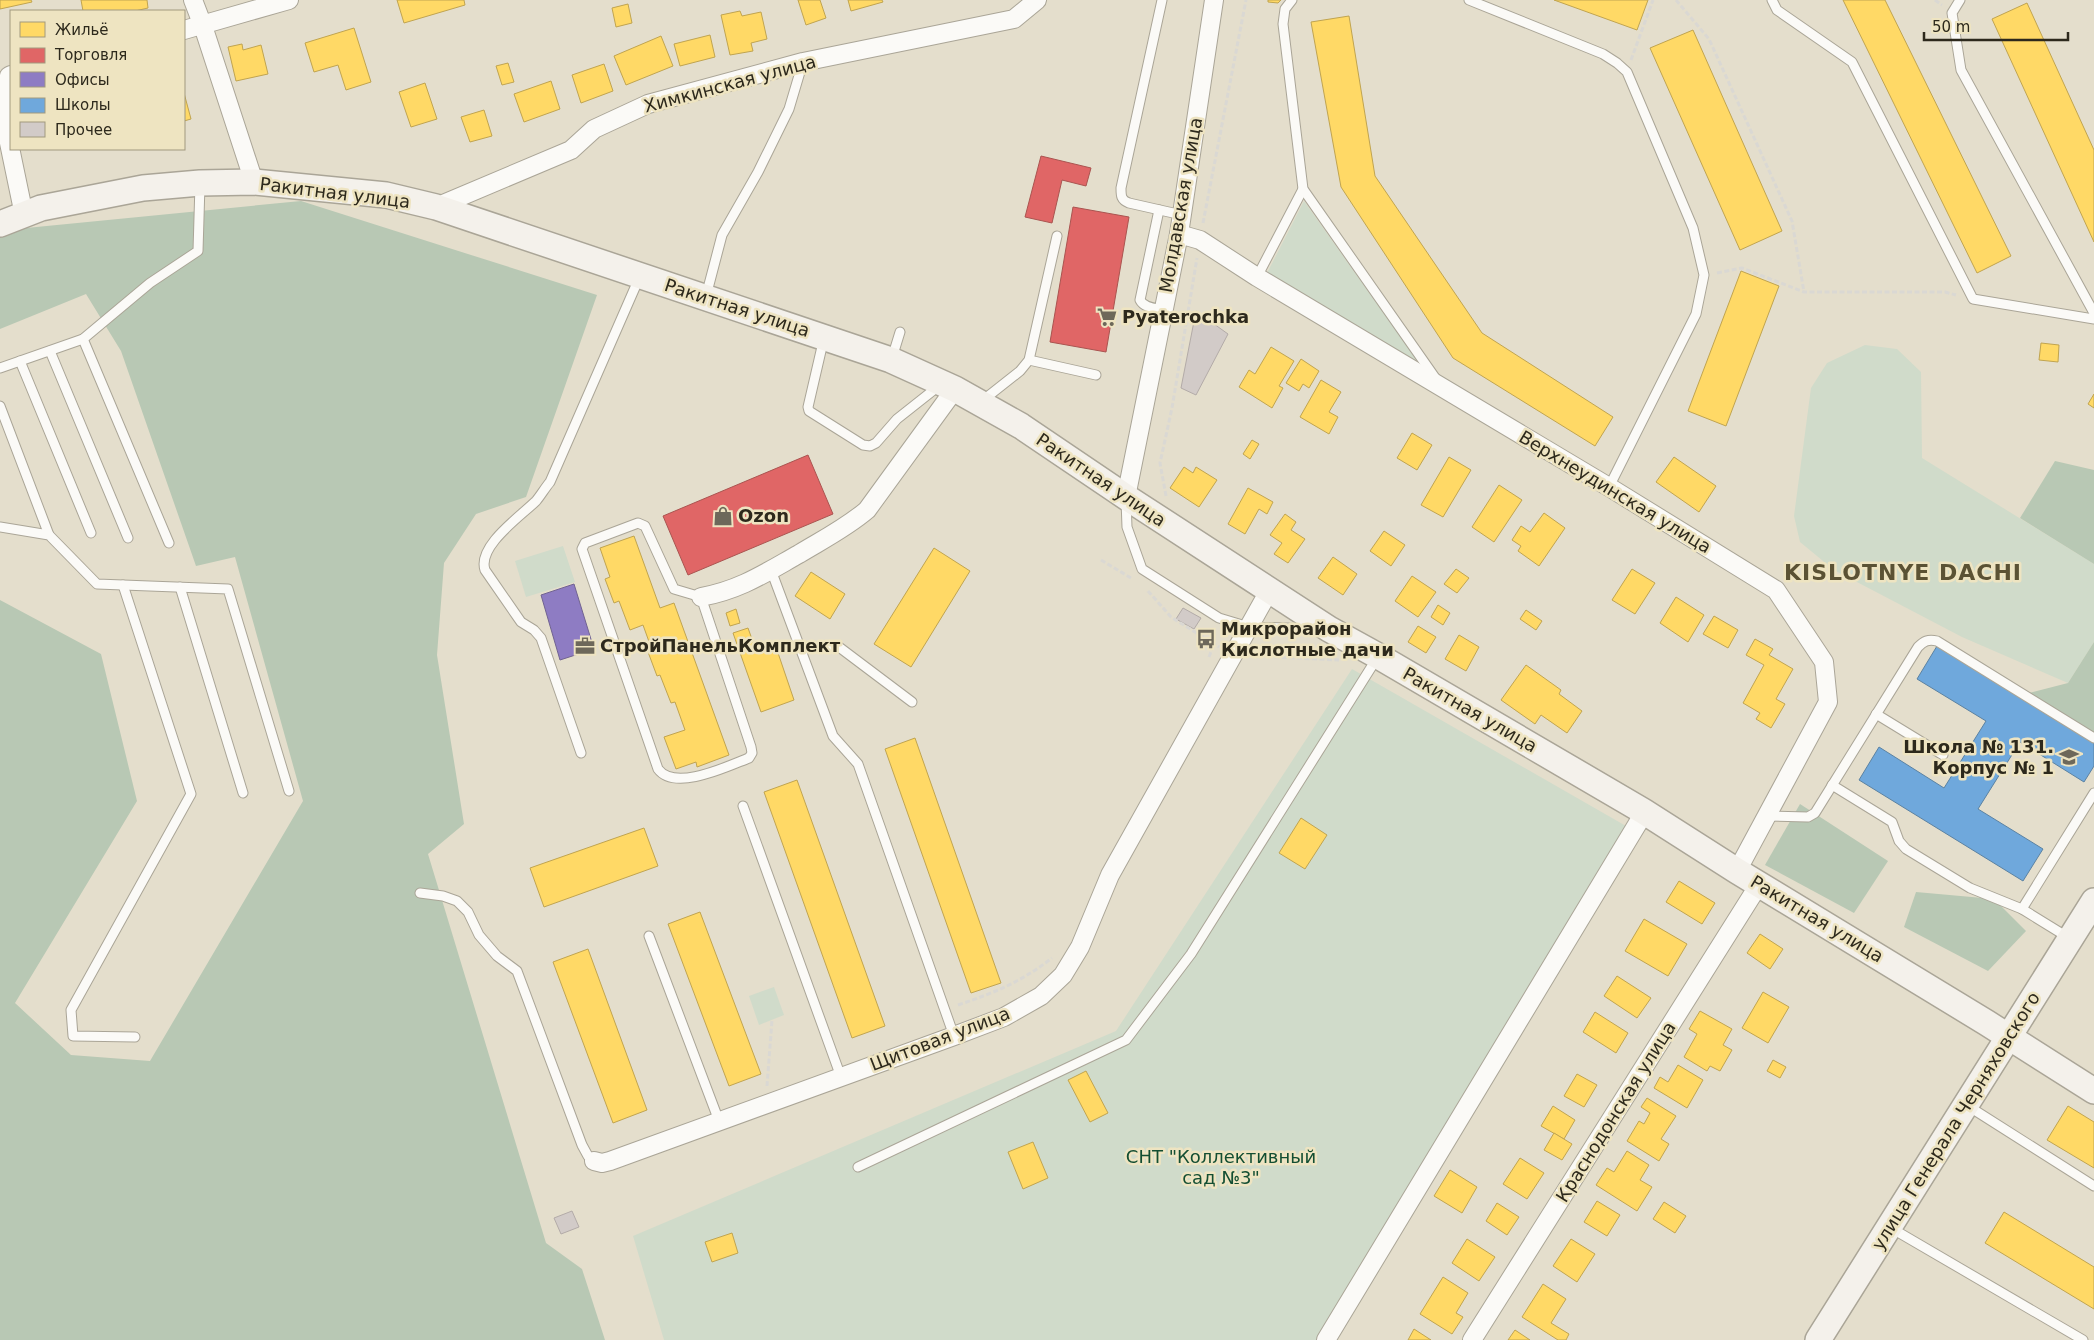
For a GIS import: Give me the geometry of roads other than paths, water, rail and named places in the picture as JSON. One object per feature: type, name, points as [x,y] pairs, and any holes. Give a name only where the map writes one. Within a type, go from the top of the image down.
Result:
[{"type":"street","points":[[193,0],[254,182]]},
{"type":"street","points":[[185,30],[289,0]]},
{"type":"street","name":"Химкинская улица","points":[[436,207],[572,150],[594,129],[648,104],[803,62],[1014,19],[1037,0]]},
{"type":"street","name":"Молдавская улица","points":[[1126,498],[1179,234],[1214,0]]},
{"type":"street","points":[[10,76],[2,114],[24,215]]},
{"type":"street","name":"Ракитная улица","points":[[0,224],[41,208],[143,188],[254,182],[386,195],[436,207],[891,360],[949,386],[1021,426],[1126,498],[1329,629],[1375,663],[1643,811],[1736,871],[1987,1023],[2094,1091]]},
{"type":"street","name":"Верхнеудинская улица","points":[[1179,234],[1200,240],[1257,278],[1609,487],[1776,590],[1824,662],[1828,702],[1736,871]]},
{"type":"street","points":[[701,597],[723,593],[745,584],[850,525],[867,510],[949,386]]},
{"type":"street","name":"Щитовая улица","points":[[594,1161],[610,1162],[954,1036],[1004,1017],[1041,996],[1063,976],[1080,947],[1110,875],[1269,591]]},
{"type":"street","points":[[1326,1340],[1638,823],[1643,811]]},
{"type":"street","name":"Краснодонская улица","points":[[1472,1340],[1753,894],[1758,883]]},
{"type":"street","name":"улица Генерала Черняховского","points":[[1818,1340],[2094,902]]},
{"type":"lane","points":[[1162,0],[1121,188],[1121,196],[1124,201],[1182,215]]},
{"type":"lane","points":[[1292,0],[1285,9],[1283,24],[1303,189],[1442,387]]},
{"type":"lane","points":[[1469,0],[1603,54],[1618,63],[1627,72],[1693,228],[1704,275],[1696,314],[1609,487]]},
{"type":"lane","points":[[1772,0],[1777,10],[1852,62],[1974,299],[2094,319]]},
{"type":"lane","points":[[1960,0],[1952,13],[1961,70],[2094,313]]},
{"type":"lane","points":[[705,298],[722,235],[758,172],[790,109],[803,62]]},
{"type":"lane","points":[[1,366],[84,339],[150,283],[198,251],[200,184]]},
{"type":"lane","points":[[1257,278],[1303,189]]},
{"type":"lane","points":[[1159,210],[1140,300],[1142,304],[1164,310]]},
{"type":"lane","points":[[980,403],[1020,371],[1029,360],[1057,236]]},
{"type":"lane","points":[[581,753],[541,638],[534,630],[521,622],[485,570],[484,560],[492,543],[537,499],[550,482],[640,276]]},
{"type":"lane","points":[[891,360],[900,332]]},
{"type":"lane","points":[[824,337],[808,407],[809,411],[863,445],[870,446],[876,443],[897,419],[949,386]]},
{"type":"lane","points":[[84,339],[169,543]]},
{"type":"lane","points":[[50,350],[128,538]]},
{"type":"lane","points":[[1029,360],[1096,375]]},
{"type":"lane","points":[[20,361],[91,533]]},
{"type":"lane","points":[[0,406],[49,535],[97,584],[228,590],[289,791]]},
{"type":"lane","points":[[1126,498],[1127,527],[1142,569],[1219,618],[1249,627],[1329,629]]},
{"type":"lane","points":[[642,523],[674,589],[701,597],[752,753],[749,758],[692,779],[665,776],[658,769],[582,545],[642,523]]},
{"type":"lane","points":[[0,526],[49,535]]},
{"type":"lane","points":[[771,570],[833,736],[858,764],[954,1036]]},
{"type":"lane","points":[[123,585],[191,794],[71,1010],[73,1036],[134,1037]]},
{"type":"lane","points":[[180,587],[243,793]]},
{"type":"lane","points":[[1766,816],[1808,817],[1815,813],[1918,646],[1924,641],[1931,639],[2094,738]]},
{"type":"lane","points":[[800,647],[839,647],[912,702]]},
{"type":"lane","points":[[858,1167],[1126,1040],[1191,954],[1375,663]]},
{"type":"lane","points":[[1876,714],[1943,756]]},
{"type":"lane","points":[[1832,785],[1892,822],[1899,841],[1906,849],[1970,888],[2022,909],[2070,939]]},
{"type":"lane","points":[[2022,909],[2094,793]]},
{"type":"lane","points":[[743,806],[841,1077]]},
{"type":"lane","points":[[420,893],[443,896],[457,901],[468,912],[479,935],[497,956],[517,971],[582,1144],[588,1156],[594,1161]]},
{"type":"lane","points":[[649,936],[719,1121]]},
{"type":"lane","points":[[1965,1104],[2094,1186]]},
{"type":"lane","points":[[1889,1226],[2083,1340]]},
{"type":"place","name":"Pyaterochka","points":[[1107,317]]},
{"type":"place","name":"Ozon","points":[[723,516]]},
{"type":"place","name":"Микрорайон Кислотные дачи","points":[[1206,639]]},
{"type":"place","name":"СтройПанельКомплект","points":[[585,646]]},
{"type":"place","name":"Школа № 131. Корпус № 1","points":[[2069,757]]},
{"type":"district","name":"KISLOTNYE DACHI","points":[[1903,572]]},
{"type":"park label","name":"СНТ \"Коллективный сад №3\"","points":[[1221,1167]]}]
